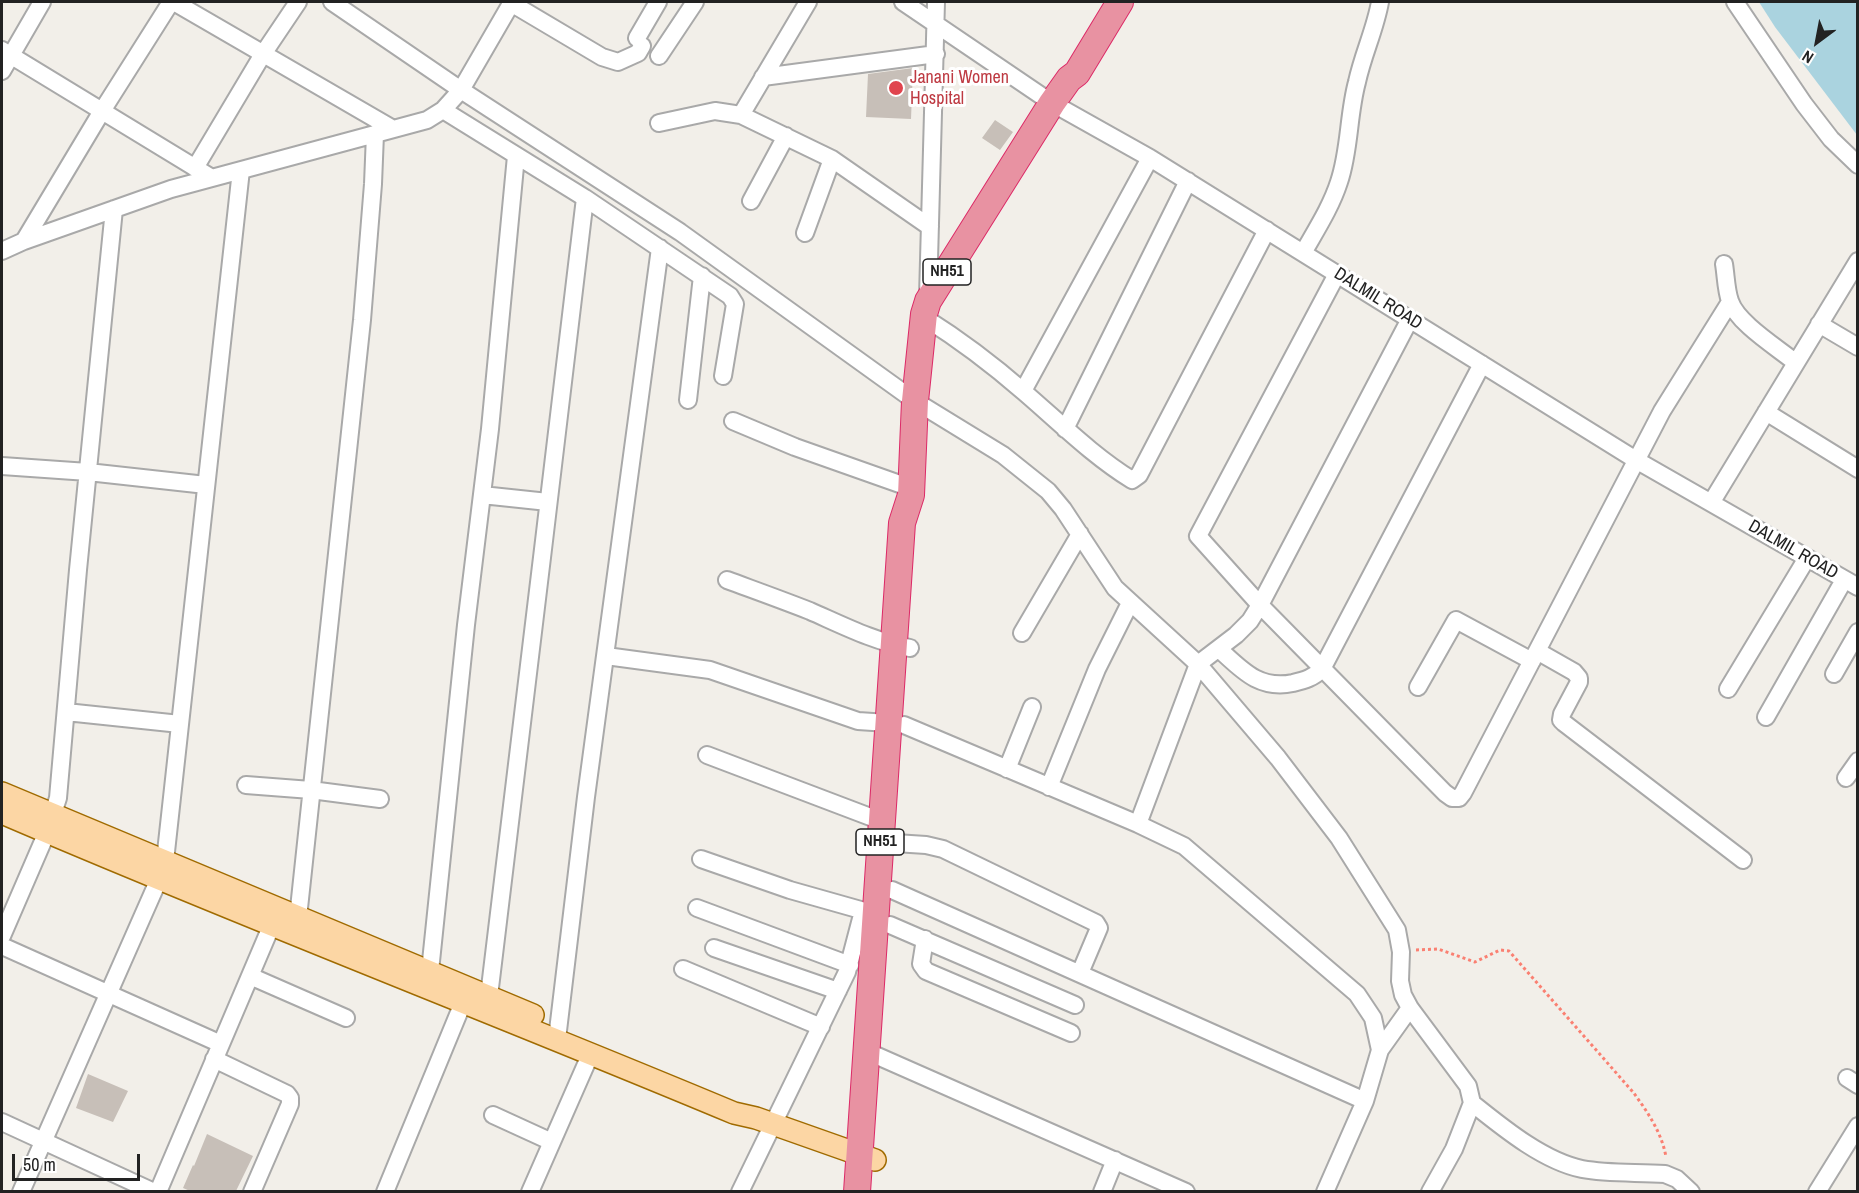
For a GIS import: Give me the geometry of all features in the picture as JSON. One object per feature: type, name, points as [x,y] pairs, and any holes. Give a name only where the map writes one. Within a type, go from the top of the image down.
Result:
[{"type":"highway","name":"NH51","points":[[880,918],[892,890],[895,843],[896,724],[902,647],[902,524],[911,491],[915,401],[926,309],[1052,103],[1069,79],[1077,73],[1110,7]]},
{"type":"highway","name":"NH51","points":[[857,1191],[867,1158],[880,918],[881,821],[896,724]]},
{"type":"highway","name":"NH51","points":[[867,1158],[873,1191]]},
{"type":"main road","points":[[2,793],[50,823],[557,1033],[730,1099],[765,1121]]},
{"type":"main road","points":[[2,813],[50,823]]},
{"type":"main road","points":[[297,927],[430,971],[467,995],[489,996],[591,1053],[734,1113],[765,1121],[867,1158]]},
{"type":"street","points":[[2,71],[6,52],[42,2]]},
{"type":"street","points":[[24,241],[102,111],[173,2],[393,129]]},
{"type":"street","points":[[195,168],[263,54],[298,2]]},
{"type":"street","points":[[332,2],[461,90],[680,232],[915,401],[1003,455],[1031,475],[1063,508],[1115,588],[1198,664],[1278,758],[1339,838],[1392,919],[1397,930],[1401,952],[1400,981],[1403,995],[1410,1008],[1468,1086],[1472,1103],[1454,1149],[1430,1191]]},
{"type":"street","points":[[2,251],[24,241],[171,189],[427,120],[443,110],[461,90],[511,2],[602,57],[618,62],[638,53],[640,42],[658,2]]},
{"type":"street","points":[[659,56],[695,2]]},
{"type":"street","points":[[741,115],[808,2]]},
{"type":"street","name":"DALMIL ROAD","points":[[903,2],[1052,103],[1188,181],[1636,460],[1851,584]]},
{"type":"street","points":[[936,2],[926,309],[1065,429],[1132,480],[1135,479],[1267,230]]},
{"type":"street","points":[[1303,253],[1329,207],[1339,182],[1354,93],[1376,24],[1380,2]]},
{"type":"street","points":[[1735,2],[1830,139],[1857,165]]},
{"type":"street","points":[[6,52],[212,178]]},
{"type":"street","points":[[763,77],[936,54]]},
{"type":"street","points":[[443,110],[585,198],[730,296],[735,304],[723,376]]},
{"type":"street","points":[[659,123],[715,111],[741,115],[832,159],[930,227]]},
{"type":"street","points":[[297,927],[362,320],[375,134]]},
{"type":"street","points":[[751,201],[786,136]]},
{"type":"street","points":[[430,971],[465,626],[490,429],[516,156]]},
{"type":"street","points":[[1023,391],[1150,158]]},
{"type":"street","points":[[805,233],[832,159]]},
{"type":"street","points":[[21,1191],[162,870],[241,170]]},
{"type":"street","points":[[1065,429],[1188,181]]},
{"type":"street","points":[[489,996],[585,198]]},
{"type":"street","points":[[2,936],[50,823],[58,798],[114,209]]},
{"type":"street","points":[[557,1033],[660,248]]},
{"type":"street","points":[[1711,503],[1857,261]]},
{"type":"street","points":[[1724,264],[1730,302],[1745,322],[1796,363]]},
{"type":"street","points":[[1337,274],[1198,536],[1260,606],[1452,798],[1458,798],[1463,793],[1662,411],[1730,302]]},
{"type":"street","points":[[688,400],[702,276]]},
{"type":"street","points":[[1138,824],[1198,664],[1219,649],[1250,621],[1260,606],[1410,319]]},
{"type":"street","points":[[1820,324],[1857,347]]},
{"type":"street","points":[[1219,649],[1241,669],[1258,680],[1277,686],[1305,681],[1314,677],[1322,669],[1482,364]]},
{"type":"street","points":[[1766,412],[1857,469]]},
{"type":"street","points":[[733,421],[911,491]]},
{"type":"street","points":[[2,466],[88,472],[206,485]]},
{"type":"street","points":[[482,495],[549,502]]},
{"type":"street","points":[[1022,633],[1080,534]]},
{"type":"street","points":[[1728,689],[1807,558]]},
{"type":"street","points":[[727,580],[902,647]]},
{"type":"street","points":[[1766,717],[1851,584]]},
{"type":"street","points":[[1049,787],[1097,669],[1130,603]]},
{"type":"street","points":[[1418,687],[1456,620],[1574,672],[1579,682],[1561,717],[1564,723],[1743,860]]},
{"type":"street","points":[[1834,674],[1857,632]]},
{"type":"street","points":[[606,656],[710,670],[858,721],[896,724],[1138,824],[1184,846],[1357,994],[1373,1018],[1380,1050]]},
{"type":"street","points":[[1007,769],[1032,707]]},
{"type":"street","points":[[66,711],[180,724]]},
{"type":"street","points":[[706,755],[881,821]]},
{"type":"street","points":[[1846,778],[1857,760]]},
{"type":"street","points":[[246,785],[380,799]]},
{"type":"street","points":[[895,843],[926,845],[943,849],[1096,923],[1099,928],[1080,973]]},
{"type":"street","points":[[701,859],[880,918],[1076,1005]]},
{"type":"street","points":[[892,890],[1365,1101]]},
{"type":"street","points":[[697,908],[850,965]]},
{"type":"street","points":[[2,1122],[156,1191],[275,917]]},
{"type":"street","points":[[740,1191],[765,1121],[821,1027],[850,965],[880,918]]},
{"type":"street","points":[[925,939],[921,964],[926,971],[1071,1033]]},
{"type":"street","points":[[2,946],[108,994],[218,1052],[287,1094],[290,1104],[252,1191]]},
{"type":"street","points":[[714,948],[838,991]]},
{"type":"street","points":[[682,969],[821,1027]]},
{"type":"street","points":[[250,976],[346,1018]]},
{"type":"street","points":[[385,1191],[467,995]]},
{"type":"street","points":[[1325,1191],[1365,1101],[1380,1050],[1410,1008]]},
{"type":"street","points":[[530,1191],[591,1053]]},
{"type":"street","points":[[873,1054],[1186,1191]]},
{"type":"street","points":[[1472,1103],[1513,1134],[1564,1164],[1582,1169],[1665,1174],[1677,1179],[1691,1191]]},
{"type":"street","points":[[493,1115],[552,1142]]},
{"type":"street","points":[[1817,1191],[1857,1126]]},
{"type":"street","points":[[1102,1191],[1115,1160]]},
{"type":"path","points":[[1401,952],[1438,949],[1475,962],[1500,950],[1509,951],[1579,1028],[1646,1110],[1666,1155],[1665,1174]]},
{"type":"water","points":[[1759,2],[1857,2],[1857,135],[1775,27]]},
{"type":"building","points":[[913,68],[911,119],[866,117],[868,74]]},
{"type":"building","points":[[995,120],[1013,132],[1000,150],[982,138]]},
{"type":"building","points":[[88,1074],[128,1091],[113,1122],[76,1108]]},
{"type":"building","points":[[207,1134],[253,1156],[236,1191],[190,1191],[183,1188]]},
{"type":"place","name":"Janani Women Hospital","points":[[896,88]]}]
